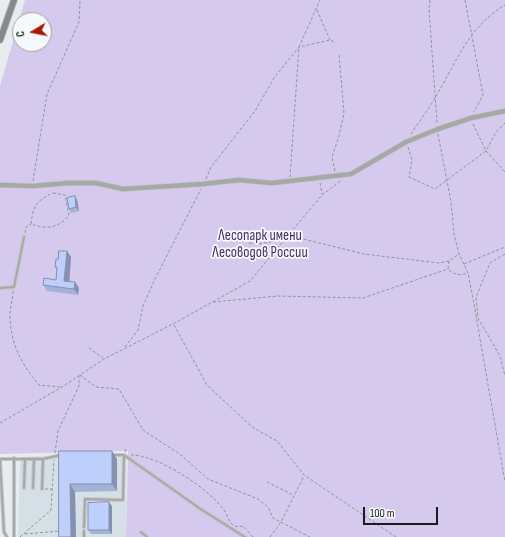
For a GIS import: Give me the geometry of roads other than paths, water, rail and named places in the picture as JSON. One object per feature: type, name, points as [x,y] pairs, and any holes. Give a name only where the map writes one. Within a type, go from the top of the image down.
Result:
[{"type":"main road","points":[[0,40],[2,25],[14,0]]},
{"type":"street","points":[[0,185],[33,186],[68,183],[96,183],[123,189],[203,184],[239,180],[272,183],[350,174],[406,142],[471,118],[505,111]]},
{"type":"lane","points":[[0,288],[14,287],[24,237]]},
{"type":"lane","points":[[7,537],[4,532],[0,460],[14,458],[43,459],[55,455],[61,455]]},
{"type":"lane","points":[[108,455],[124,455],[202,510],[245,537]]},
{"type":"lane","points":[[84,527],[85,499],[123,500],[124,455]]},
{"type":"lane","points":[[14,458],[14,537]]},
{"type":"lane","points":[[24,459],[24,488]]},
{"type":"lane","points":[[33,488],[34,459]]},
{"type":"lane","points":[[42,489],[43,459]]},
{"type":"lane","points":[[84,531],[84,537]]},
{"type":"lane","points":[[141,532],[147,537]]},
{"type":"park label","name":"Лесопарк имени Лесоводов России","points":[[260,244]]}]
